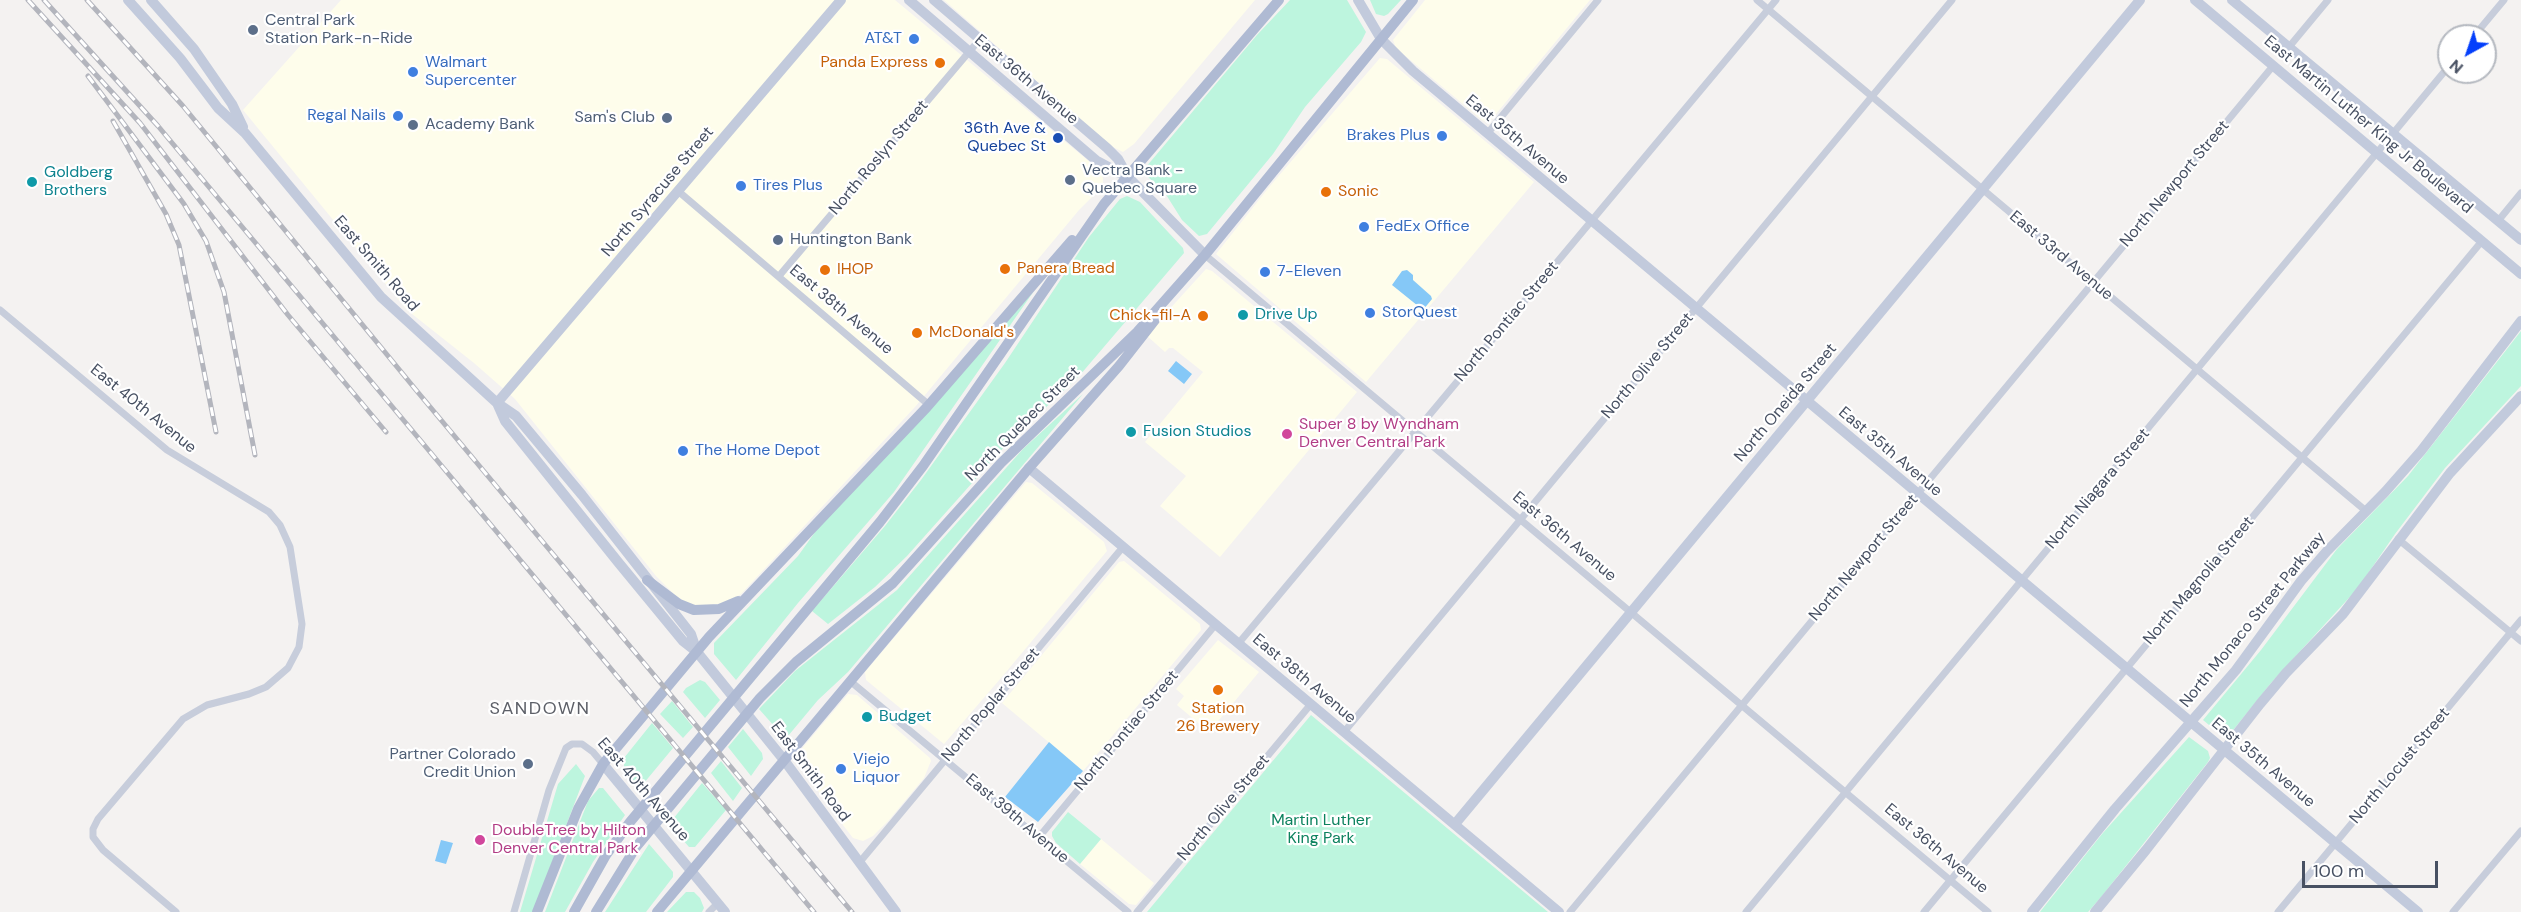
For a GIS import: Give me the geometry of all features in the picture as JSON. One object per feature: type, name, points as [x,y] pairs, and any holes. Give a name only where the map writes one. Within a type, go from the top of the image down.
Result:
[{"type":"main road","points":[[537,912],[578,809],[603,764],[697,652],[929,405],[1040,273],[1128,177],[1279,0]]},
{"type":"main road","name":"North Quebec Street","points":[[596,912],[636,848],[766,692],[796,662],[893,583],[1006,457],[1101,368],[1162,305],[1413,0]]},
{"type":"main road","points":[[574,912],[606,855],[637,812],[875,528],[929,459],[1104,204]]},
{"type":"main road","points":[[657,912],[1029,468],[1141,340],[1153,324],[1162,305]]},
{"type":"main road","points":[[647,580],[679,604],[694,610],[719,609],[749,595]]},
{"type":"street","name":"East Smith Road","points":[[128,0],[180,58],[218,108],[245,133],[381,297],[497,403],[516,416],[691,634],[697,652]]},
{"type":"street","name":"East Smith Road","points":[[151,0],[194,50],[232,104],[245,133]]},
{"type":"street","name":"North Syracuse Street","points":[[497,403],[841,0]]},
{"type":"street","name":"East 36th Avenue","points":[[909,0],[1097,161],[1128,177]]},
{"type":"street","name":"East 36th Avenue","points":[[934,0],[1107,148],[1118,159],[1128,177],[1205,255],[1988,912]]},
{"type":"street","name":"East 35th Avenue","points":[[1358,0],[1381,39],[1413,71],[2418,912]]},
{"type":"street","points":[[1487,134],[1598,0]]},
{"type":"street","name":"East 33rd Avenue","points":[[1757,0],[2366,511]]},
{"type":"street","name":"North Pontiac Street","points":[[1238,644],[1776,0]]},
{"type":"street","name":"North Olive Street","points":[[1344,732],[1952,0]]},
{"type":"street","name":"North Oneida Street","points":[[1455,824],[2140,0]]},
{"type":"street","name":"East Martin Luther King Jr Boulevard","points":[[2195,0],[2521,274]]},
{"type":"street","name":"East Martin Luther King Jr Boulevard","points":[[2232,0],[2393,134],[2501,218],[2521,240]]},
{"type":"street","points":[[2289,47],[2328,0]]},
{"type":"street","points":[[2484,24],[2504,0]]},
{"type":"street","name":"North Roslyn Street","points":[[779,276],[980,39]]},
{"type":"street","name":"North Newport Street","points":[[1570,912],[2273,66]]},
{"type":"street","name":"North Niagara Street","points":[[1746,912],[2437,81]]},
{"type":"street","name":"East 38th Avenue","points":[[678,191],[929,405]]},
{"type":"street","points":[[2501,218],[2521,193]]},
{"type":"street","name":"North Magnolia Street","points":[[1924,912],[2482,241]]},
{"type":"street","name":"East 40th Avenue","points":[[0,310],[172,454],[250,499],[275,518],[290,547],[302,614],[302,633],[292,661],[283,674],[266,687],[207,705],[183,719],[98,819],[92,833],[96,843],[103,850],[176,912]]},
{"type":"street","name":"North Monaco Street Parkway","points":[[2032,912],[2071,862],[2236,670],[2301,581],[2421,451],[2521,321]]},
{"type":"street","points":[[2095,912],[2286,673],[2343,614],[2450,473],[2521,396]]},
{"type":"street","name":"East Smith Road","points":[[497,403],[506,422],[618,562],[683,641],[697,652],[784,760],[896,912]]},
{"type":"street","name":"East 38th Avenue","points":[[1029,468],[1559,912]]},
{"type":"street","points":[[2398,539],[2521,641]]},
{"type":"street","name":"North Poplar Street","points":[[859,863],[1123,547]]},
{"type":"street","name":"North Locust Street","points":[[2278,912],[2521,620]]},
{"type":"street","name":"North Pontiac Street","points":[[1039,837],[1215,624]]},
{"type":"street","name":"East 39th Avenue","points":[[850,681],[1128,912]]},
{"type":"street","name":"North Olive Street","points":[[1137,912],[1311,704]]},
{"type":"street","name":"East 40th Avenue","points":[[514,912],[549,790],[566,748],[572,744],[582,744],[593,752],[722,908]]},
{"type":"street","points":[[2453,912],[2521,831]]},
{"type":"street","points":[[709,912],[722,908]]},
{"type":"shaded area","points":[[341,0],[895,0],[1097,168],[1103,178],[1103,186],[1079,210],[915,407],[741,594],[725,604],[691,606],[675,595],[656,576],[515,399],[407,310],[243,110]]},
{"type":"shaded area","points":[[944,0],[1255,0],[1134,144],[1123,152],[1111,146]]},
{"type":"shaded area","points":[[1425,0],[1590,0],[1491,120],[1486,122],[1396,48],[1393,40]]},
{"type":"shaded area","points":[[1380,58],[1387,59],[1534,182],[1366,382],[1216,254],[1270,186]]},
{"type":"shaded area","points":[[1206,269],[1212,271],[1357,392],[1220,557],[1160,506],[1186,476],[1145,442],[1203,372],[1173,348],[1165,352],[1146,335]]},
{"type":"shaded area","points":[[1026,482],[1032,483],[1104,542],[1107,551],[944,744],[866,680],[865,672]]},
{"type":"shaded area","points":[[1124,561],[1200,624],[1201,630],[1083,771],[1002,703],[1119,562]]},
{"type":"shaded area","points":[[1218,640],[1259,672],[1209,732],[1177,705],[1184,696],[1176,689]]},
{"type":"shaded area","points":[[848,694],[857,695],[931,761],[924,778],[889,820],[873,836],[863,841],[853,838],[826,803],[797,758],[799,752]]},
{"type":"shaded area","points":[[1101,839],[1154,883],[1136,905],[1129,904],[1080,864]]},
{"type":"green space","points":[[1290,0],[1347,0],[1366,32],[1361,42],[1305,107],[1273,154],[1207,234],[1199,236],[1182,220],[1165,193],[1147,176],[1146,167],[1257,35]]},
{"type":"green space","points":[[1370,0],[1401,0],[1384,16],[1376,14]]},
{"type":"green space","points":[[1127,196],[1140,202],[1183,248],[1184,253],[1080,375],[1005,446],[907,556],[875,587],[828,624],[812,611],[921,480],[1005,363],[1089,237],[1120,199]]},
{"type":"green space","points":[[1034,291],[894,492],[798,603],[736,680],[714,654],[714,643],[798,556],[823,521]]},
{"type":"green space","points":[[2521,331],[2521,386],[2445,468],[2358,588],[2271,683],[2226,739],[2203,720],[2261,650],[2337,549],[2408,476]]},
{"type":"green space","points":[[1083,394],[848,672],[818,700],[788,736],[782,735],[759,709],[795,671],[897,590],[1023,449]]},
{"type":"green space","points":[[700,680],[705,682],[720,700],[705,718],[683,692]]},
{"type":"green space","points":[[672,701],[693,727],[683,738],[660,714]]},
{"type":"green space","name":"Martin Luther King Park","points":[[1311,715],[1548,912],[1147,912]]},
{"type":"green space","points":[[652,723],[673,748],[639,789],[624,770],[624,758]]},
{"type":"green space","points":[[743,729],[762,753],[763,759],[751,776],[728,747]]},
{"type":"green space","points":[[2189,737],[2208,751],[2210,758],[2208,762],[2102,896],[2088,912],[2040,912],[2102,834]]},
{"type":"green space","points":[[721,761],[742,788],[733,801],[711,773]]},
{"type":"green space","points":[[576,764],[585,776],[533,912],[520,912],[558,784]]},
{"type":"green space","points":[[702,783],[726,810],[695,847],[689,847],[669,824]]},
{"type":"green space","points":[[599,788],[603,788],[625,815],[593,862],[565,912],[545,912],[588,801]]},
{"type":"green space","points":[[1068,812],[1101,839],[1080,864],[1056,843],[1052,836],[1052,832]]},
{"type":"green space","points":[[649,844],[673,872],[673,877],[646,912],[605,912]]},
{"type":"green space","points":[[686,892],[694,892],[700,898],[704,908],[702,912],[667,912]]},
{"type":"water","points":[[1407,270],[1413,275],[1413,280],[1431,296],[1432,299],[1423,310],[1392,285],[1402,271]]},
{"type":"water","points":[[1176,361],[1192,374],[1184,384],[1168,371]]},
{"type":"water","points":[[1049,742],[1083,771],[1038,822],[1005,797]]},
{"type":"water","points":[[441,840],[453,843],[446,864],[435,861]]},
{"type":"railway","points":[[28,0],[140,123],[288,315],[386,432]]},
{"type":"railway","points":[[44,0],[158,126],[814,912]]},
{"type":"railway","points":[[87,0],[183,106],[416,390],[852,912]]},
{"type":"railway","points":[[88,76],[184,204],[206,241],[224,292],[255,455]]},
{"type":"railway","points":[[113,121],[166,214],[179,245],[216,432]]},
{"type":"place","name":"Central Park Station Park-n-Ride","points":[[253,30]]},
{"type":"place","name":"AT&T","points":[[914,39]]},
{"type":"place","name":"Panda Express","points":[[940,63]]},
{"type":"place","name":"Walmart Supercenter","points":[[413,72]]},
{"type":"place","name":"Regal Nails","points":[[398,116]]},
{"type":"place","name":"Sam's Club","points":[[667,118]]},
{"type":"place","name":"Academy Bank","points":[[413,125]]},
{"type":"place","name":"Brakes Plus","points":[[1442,136]]},
{"type":"place","name":"36th Ave & Quebec St","points":[[1058,138]]},
{"type":"place","name":"Vectra Bank - Quebec Square","points":[[1070,180]]},
{"type":"place","name":"Goldberg Brothers","points":[[32,182]]},
{"type":"place","name":"Tires Plus","points":[[741,186]]},
{"type":"place","name":"Sonic","points":[[1326,192]]},
{"type":"place","name":"FedEx Office","points":[[1364,227]]},
{"type":"place","name":"Huntington Bank","points":[[778,240]]},
{"type":"place","name":"Panera Bread","points":[[1005,269]]},
{"type":"place","name":"IHOP","points":[[825,270]]},
{"type":"place","name":"7-Eleven","points":[[1265,272]]},
{"type":"place","name":"StorQuest","points":[[1370,313]]},
{"type":"place","name":"Drive Up","points":[[1243,315]]},
{"type":"place","name":"Chick-fil-A","points":[[1203,316]]},
{"type":"place","name":"McDonald's","points":[[917,333]]},
{"type":"place","name":"Fusion Studios","points":[[1131,432]]},
{"type":"place","name":"Super 8 by Wyndham Denver Central Park","points":[[1287,434]]},
{"type":"place","name":"The Home Depot","points":[[683,451]]},
{"type":"place","name":"Station 26 Brewery","points":[[1218,690]]},
{"type":"place","name":"Budget","points":[[867,717]]},
{"type":"place","name":"Partner Colorado Credit Union","points":[[528,764]]},
{"type":"place","name":"Viejo Liquor","points":[[841,769]]},
{"type":"place","name":"DoubleTree by Hilton Denver Central Park","points":[[480,840]]},
{"type":"district","name":"SANDOWN","points":[[540,709]]}]
